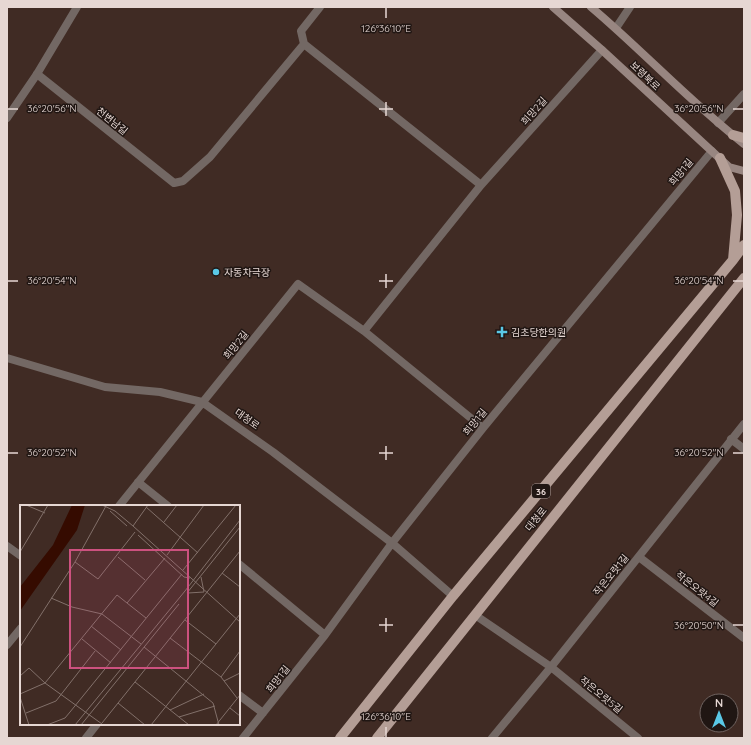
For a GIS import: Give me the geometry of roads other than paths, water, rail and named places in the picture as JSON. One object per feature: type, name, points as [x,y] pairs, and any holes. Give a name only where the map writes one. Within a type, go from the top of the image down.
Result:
[{"type":"main road","name":"보령북로","points":[[553,7],[729,167],[744,171]]},
{"type":"main road","name":"보령북로","points":[[590,7],[616,28],[718,123],[744,144]]},
{"type":"main road","points":[[733,135],[744,138]]},
{"type":"main road","points":[[720,158],[735,191],[738,215],[733,260]]},
{"type":"main road","name":"대청로","points":[[340,738],[453,596],[744,245]]},
{"type":"main road","name":"대청로","points":[[377,738],[744,278]]},
{"type":"street","points":[[7,118],[37,74],[77,7]]},
{"type":"street","points":[[320,7],[301,31],[304,44],[481,185]]},
{"type":"street","points":[[616,28],[630,7]]},
{"type":"street","name":"천변남길","points":[[37,74],[174,183],[183,181],[210,157],[304,44]]},
{"type":"street","name":"희망2길","points":[[364,331],[481,185],[602,50]]},
{"type":"street","points":[[718,123],[744,94]]},
{"type":"street","name":"희망1길","points":[[242,738],[325,635],[392,542],[483,428],[712,151]]},
{"type":"street","name":"희망2길","points":[[120,505],[298,284],[364,331],[483,428]]},
{"type":"street","name":"대청로","points":[[7,358],[105,387],[160,392],[202,402],[274,452],[392,542],[453,596]]},
{"type":"street","name":"작은오랏1길","points":[[492,738],[551,667],[744,424]]},
{"type":"street","points":[[731,439],[744,449]]},
{"type":"street","points":[[138,482],[167,505]]},
{"type":"street","points":[[7,546],[20,555]]},
{"type":"street","name":"작은오랏4길","points":[[639,557],[744,638]]},
{"type":"street","points":[[240,565],[325,635]]},
{"type":"street","name":"작은오랏5길","points":[[475,615],[551,667],[638,738]]},
{"type":"street","points":[[7,645],[20,629]]},
{"type":"street","points":[[240,696],[263,713]]},
{"type":"street","points":[[86,738],[96,725]]},
{"type":"place","name":"자동차극장","points":[[216,272]]},
{"type":"place","name":"김초당한의원","points":[[502,332]]}]
